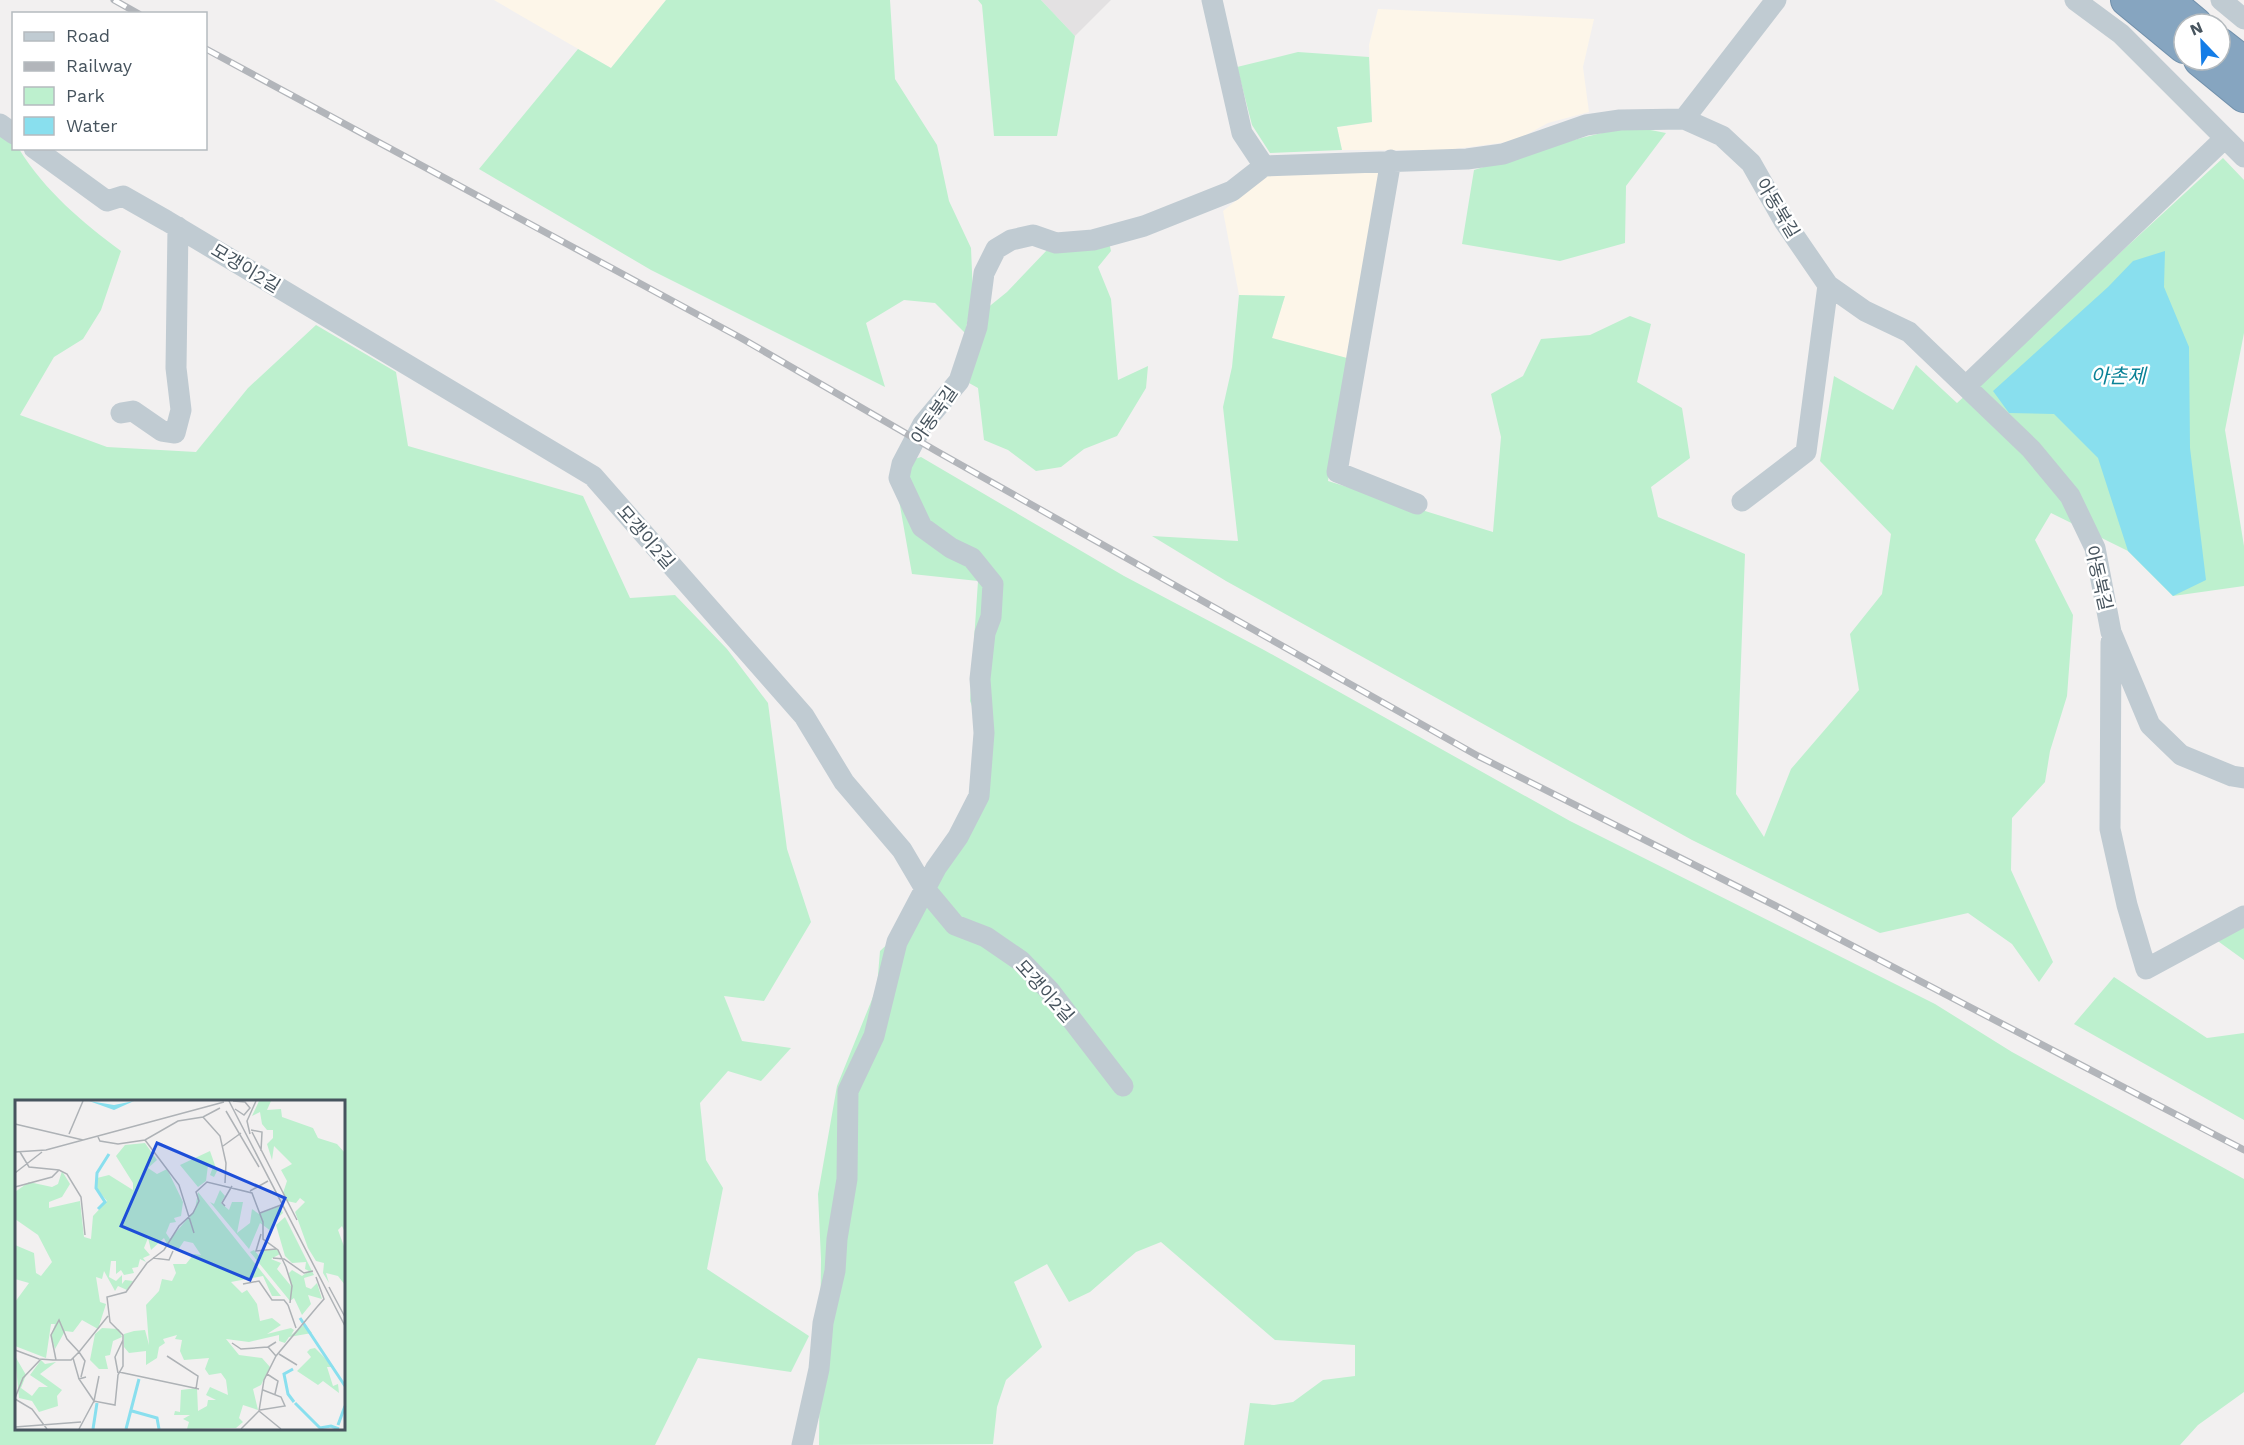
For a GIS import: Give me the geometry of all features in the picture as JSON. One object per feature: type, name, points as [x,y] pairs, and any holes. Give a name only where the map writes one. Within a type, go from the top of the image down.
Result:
[{"type":"highway","points":[[2127,0],[2172,37]]},
{"type":"highway","points":[[2167,0],[2182,12]]},
{"type":"highway","points":[[2232,54],[2244,63]]},
{"type":"highway","points":[[2215,72],[2244,96]]},
{"type":"street","points":[[1212,0],[1242,133],[1263,166]]},
{"type":"street","points":[[1684,119],[1776,0]]},
{"type":"street","points":[[2075,0],[2121,34],[2244,158]]},
{"type":"street","points":[[2221,0],[2244,19]]},
{"type":"street","name":"아동북길","points":[[802,1445],[819,1369],[823,1323],[835,1271],[837,1239],[847,1179],[848,1091],[874,1036],[897,942],[979,796],[984,733],[980,679],[986,633],[991,617],[993,584],[972,558],[951,549],[922,526],[899,478],[902,464],[923,424],[959,381],[977,327],[984,273],[996,249],[1011,240],[1034,235],[1056,243],[1093,240],[1144,226],[1232,191],[1263,166],[1467,159],[1503,154],[1586,125],[1620,120],[1684,119],[1722,136],[1751,163],[1784,221],[1828,285],[1865,311],[1909,332],[2031,449],[2070,496],[2095,548],[2111,632],[2110,829],[2127,905],[2146,969],[2244,916]]},
{"type":"street","points":[[1966,386],[2225,138]]},
{"type":"street","name":"모갱이2길","points":[[37,150],[107,201],[123,196],[593,476],[804,716],[843,782],[902,850],[925,890],[955,925],[986,937],[1021,961],[1049,990],[1123,1086]]},
{"type":"street","points":[[1390,160],[1336,472],[1417,504]]},
{"type":"street","points":[[121,413],[133,411],[162,431],[175,433],[181,410],[176,368],[178,228]]},
{"type":"street","points":[[1742,501],[1806,452],[1828,285]]},
{"type":"street","name":"아동북길","points":[[2111,632],[2150,725],[2181,755],[2232,776],[2244,778]]},
{"type":"shaded area","points":[[494,0],[666,0],[611,68]]},
{"type":"shaded area","points":[[1041,0],[1111,0],[1075,36]]},
{"type":"shaded area","points":[[1378,9],[1594,19],[1583,67],[1589,112],[1548,123],[1515,141],[1447,150],[1342,150],[1337,127],[1372,122],[1369,45]]},
{"type":"shaded area","points":[[1396,167],[1365,363],[1272,338],[1285,296],[1239,295],[1223,211],[1267,176]]},
{"type":"green space","points":[[666,0],[890,0],[895,79],[937,145],[949,201],[971,248],[973,295],[965,333],[935,303],[904,300],[866,323],[885,387],[651,270],[479,169],[578,49],[611,68]]},
{"type":"green space","points":[[978,0],[1041,0],[1075,36],[1057,136],[994,136],[982,5]]},
{"type":"green space","points":[[1298,52],[1369,57],[1372,122],[1337,127],[1342,150],[1270,153],[1252,125],[1237,67]]},
{"type":"green space","points":[[1630,126],[1666,133],[1626,186],[1625,243],[1560,261],[1462,244],[1474,170],[1553,145]]},
{"type":"green space","points":[[0,133],[12,139],[12,150],[20,150],[40,179],[65,205],[121,251],[101,310],[83,339],[54,357],[20,415],[107,447],[196,452],[248,388],[316,325],[396,372],[408,446],[583,496],[630,598],[675,595],[727,649],[768,703],[787,849],[811,922],[764,1001],[724,996],[742,1041],[791,1048],[761,1081],[728,1071],[700,1103],[706,1160],[723,1188],[707,1269],[809,1336],[791,1372],[698,1358],[655,1445],[0,1445]]},
{"type":"green space","points":[[2223,158],[2244,180],[2244,333],[2225,430],[2244,546],[2244,586],[2173,596],[2128,551],[2051,513],[2035,540],[2073,615],[2067,696],[2050,751],[2045,782],[2012,818],[2011,870],[2053,962],[2039,982],[2012,944],[1968,913],[1880,933],[1692,840],[1226,581],[1152,536],[1238,541],[1223,407],[1232,367],[1239,295],[1285,296],[1272,338],[1347,358],[1328,481],[1493,532],[1501,437],[1491,394],[1523,376],[1541,339],[1590,335],[1630,316],[1651,324],[1637,382],[1682,408],[1690,458],[1651,487],[1658,517],[1745,554],[1736,794],[1764,837],[1791,769],[1859,690],[1850,634],[1882,594],[1891,534],[1820,461],[1834,376],[1893,410],[1916,365],[1957,403]]},
{"type":"green space","points":[[1109,242],[1111,251],[1098,267],[1111,299],[1118,380],[1148,366],[1146,388],[1117,436],[1084,449],[1061,467],[1036,471],[1008,450],[984,440],[978,388],[969,383],[986,309],[1007,292],[1047,250]]},
{"type":"green space","points":[[921,457],[1124,576],[1264,650],[1570,821],[1935,1004],[2012,1052],[2244,1179],[2244,1392],[2198,1425],[2180,1445],[1244,1445],[1250,1403],[1274,1405],[1293,1402],[1323,1380],[1355,1376],[1355,1345],[1275,1340],[1161,1242],[1136,1252],[1090,1292],[1069,1302],[1047,1264],[1014,1282],[1042,1347],[1006,1380],[997,1407],[993,1444],[819,1445],[821,1259],[818,1194],[837,1086],[877,987],[880,951],[925,909],[990,752],[970,701],[978,581],[912,574],[893,466]]},
{"type":"green space","points":[[2244,924],[2244,960],[2215,939]]},
{"type":"green space","points":[[2114,977],[2207,1038],[2244,1033],[2244,1120],[2074,1024]]},
{"type":"water","name":"아촌제","points":[[2165,251],[2164,287],[2189,347],[2190,448],[2206,580],[2173,596],[2128,551],[2098,458],[2054,414],[2009,413],[1993,391],[2108,287],[2133,261]]},
{"type":"railway","points":[[114,0],[135,12]]},
{"type":"railway","points":[[207,50],[741,338],[938,452],[1478,756],[1776,906],[2244,1150]]}]
